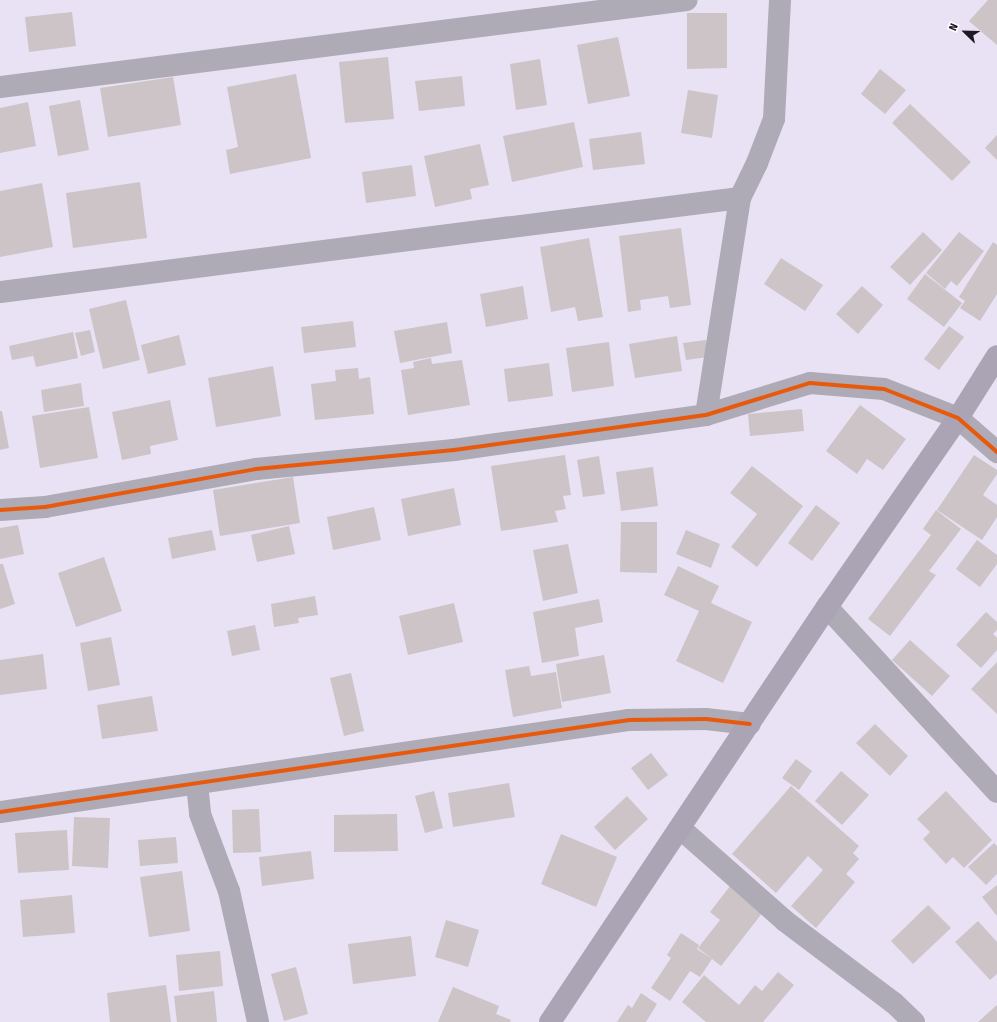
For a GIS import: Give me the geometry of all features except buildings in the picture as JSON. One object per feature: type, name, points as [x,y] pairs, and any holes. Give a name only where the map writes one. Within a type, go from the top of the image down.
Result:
[{"type":"highway","points":[[550,1022],[681,829],[826,607],[958,418],[997,356]]},
{"type":"street","points":[[0,88],[688,0]]},
{"type":"street","points":[[706,415],[740,198],[757,163],[774,119],[780,0]]},
{"type":"street","points":[[0,292],[740,198]]},
{"type":"street","points":[[0,510],[45,507],[256,470],[454,450],[706,415],[810,383],[884,389],[958,418],[997,452]]},
{"type":"street","points":[[826,607],[997,792]]},
{"type":"street","points":[[0,812],[629,720],[706,719],[750,724]]},
{"type":"street","points":[[197,784],[200,814],[229,891],[258,1022]]},
{"type":"street","points":[[681,829],[785,921],[894,1003],[914,1022]]},
{"type":"cycle path","points":[[0,510],[45,507],[256,469],[454,450],[706,415],[810,383],[884,389],[958,418],[997,452]]},
{"type":"cycle path","points":[[0,812],[629,720],[706,719],[750,724]]}]
